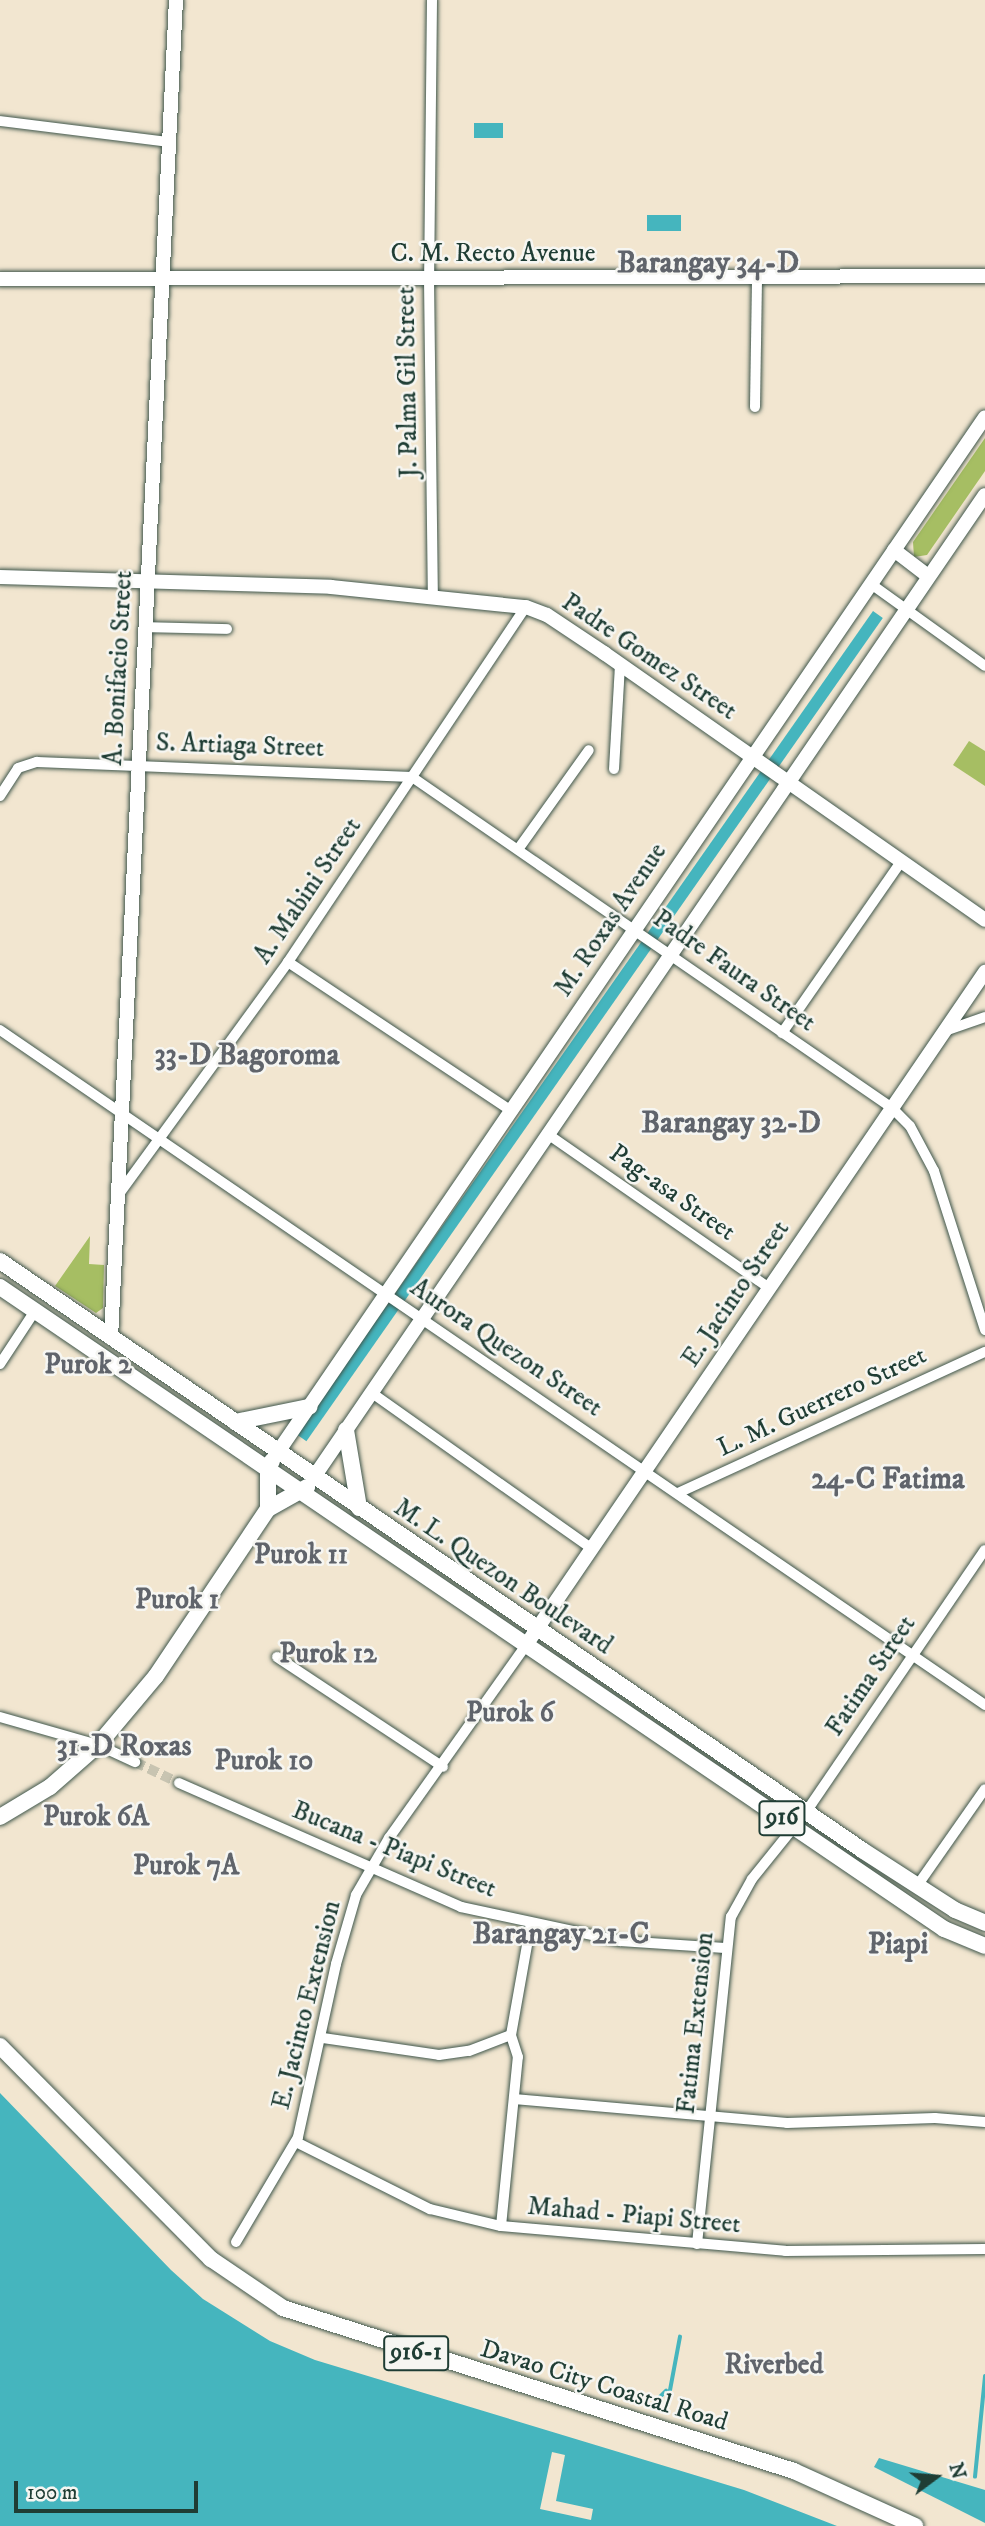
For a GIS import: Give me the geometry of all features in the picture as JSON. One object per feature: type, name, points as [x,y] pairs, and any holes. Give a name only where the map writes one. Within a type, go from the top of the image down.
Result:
[{"type":"main road","name":"A. Bonifacio Street","points":[[111,1338],[176,0]]},
{"type":"main road","name":"C. M. Recto Avenue","points":[[0,279],[757,279],[985,276]]},
{"type":"main road","name":"M. Roxas Avenue","points":[[278,1452],[511,1111],[641,934],[752,757],[985,417]]},
{"type":"main road","points":[[0,1817],[50,1787],[98,1745],[156,1676],[268,1509],[304,1492],[673,956],[778,775],[905,609],[985,495]]},
{"type":"main road","points":[[894,550],[928,576]]},
{"type":"main road","name":"Padre Gomez Street","points":[[0,577],[433,596],[526,607],[547,615],[985,920]]},
{"type":"main road","name":"E. Jacinto Street","points":[[526,1645],[985,972]]},
{"type":"main road","name":"M. L. Quezon Boulevard","points":[[0,1261],[536,1630],[806,1812],[917,1886],[985,1923]]},
{"type":"main road","name":"M. L. Quezon Boulevard","points":[[0,1287],[944,1929],[985,1946]]},
{"type":"main road","points":[[235,1422],[309,1407]]},
{"type":"main road","points":[[346,1430],[359,1508]]},
{"type":"main road","points":[[268,1509],[268,1468],[278,1452]]},
{"type":"main road","name":"Davao City Coastal Road","points":[[0,2046],[211,2259],[283,2308],[794,2471],[915,2526]]},
{"type":"street","name":"J. Palma Gil Street","points":[[432,0],[429,279],[433,596]]},
{"type":"street","points":[[0,121],[169,142]]},
{"type":"street","points":[[755,407],[757,279]]},
{"type":"street","points":[[871,584],[985,666]]},
{"type":"street","name":"A. Mabini Street","points":[[118,1194],[288,962],[526,607]]},
{"type":"street","points":[[145,626],[227,629]]},
{"type":"street","points":[[614,769],[620,665]]},
{"type":"street","points":[[519,848],[589,750]]},
{"type":"street","name":"S. Artiaga Street","points":[[0,796],[18,768],[31,762],[412,777]]},
{"type":"street","name":"Padre Faura Street","points":[[412,777],[519,848],[892,1108]]},
{"type":"street","points":[[782,1032],[900,863]]},
{"type":"street","points":[[288,962],[511,1111]]},
{"type":"street","points":[[945,1031],[985,1017]]},
{"type":"street","name":"Aurora Quezon Street","points":[[0,1030],[385,1295],[646,1470],[985,1705]]},
{"type":"street","points":[[892,1108],[910,1126],[934,1171],[985,1330]]},
{"type":"street","name":"Pag-asa Street","points":[[549,1135],[769,1289]]},
{"type":"street","points":[[0,1364],[35,1311]]},
{"type":"street","name":"L. M. Guerrero Street","points":[[678,1493],[985,1352]]},
{"type":"street","points":[[372,1393],[592,1549]]},
{"type":"street","name":"Fatima Street","points":[[794,1827],[985,1550]]},
{"type":"street","name":"E. Jacinto Extension","points":[[236,2242],[296,2142],[323,2038],[342,1942],[370,1868],[526,1645]]},
{"type":"street","points":[[277,1657],[443,1767]]},
{"type":"street","points":[[0,1717],[98,1745],[135,1762]]},
{"type":"street","name":"Bucana - Piapi Street","points":[[179,1783],[455,1904],[620,1941],[725,1948]]},
{"type":"street","points":[[917,1886],[985,1789]]},
{"type":"street","name":"Fatima Extension","points":[[697,2244],[725,1948],[731,1917],[744,1891],[794,1827]]},
{"type":"street","points":[[501,2226],[517,2057],[511,2035],[531,1923]]},
{"type":"street","points":[[323,2038],[439,2054],[469,2051],[511,2035]]},
{"type":"street","points":[[514,2099],[787,2123],[935,2118],[985,2122]]},
{"type":"street","name":"Mahad - Piapi Street","points":[[296,2142],[430,2209],[501,2226],[785,2251],[985,2249]]},
{"type":"green space","points":[[985,438],[985,471],[927,555],[914,557],[913,542]]},
{"type":"green space","points":[[969,741],[985,751],[985,786],[953,765]]},
{"type":"green space","points":[[90,1236],[89,1264],[104,1265],[103,1308],[96,1313],[55,1286]]},
{"type":"water","points":[[474,123],[503,123],[503,138],[474,138]]},
{"type":"water","points":[[647,215],[681,215],[681,231],[647,231]]},
{"type":"water","points":[[873,611],[883,618],[306,1441],[297,1434]]},
{"type":"water","points":[[0,2093],[171,2270],[203,2299],[270,2341],[315,2360],[744,2490],[837,2526],[0,2526]]},
{"type":"water","points":[[879,2458],[985,2490],[985,2523],[874,2467]]},
{"type":"pier","points":[[552,2452],[565,2455],[556,2501],[593,2509],[591,2520],[540,2509]]},
{"type":"waterway","points":[[668,2401],[680,2337]]},
{"type":"waterway","points":[[975,2477],[985,2376]]},
{"type":"waterway","points":[[659,2398],[666,2391]]},
{"type":"tunnel","points":[[135,1762],[179,1783]]},
{"type":"district","name":"Barangay 34-D","points":[[708,264]]},
{"type":"district","name":"33-D Bagoroma","points":[[247,1056]]},
{"type":"district","name":"Barangay 32-D","points":[[731,1124]]},
{"type":"district","name":"Purok 2","points":[[88,1365]]},
{"type":"district","name":"24-C Fatima","points":[[888,1480]]},
{"type":"district","name":"Purok 11","points":[[301,1555]]},
{"type":"district","name":"Purok 1","points":[[177,1600]]},
{"type":"district","name":"Purok 12","points":[[328,1654]]},
{"type":"district","name":"Purok 6","points":[[510,1713]]},
{"type":"district","name":"31-D Roxas","points":[[124,1747]]},
{"type":"district","name":"Purok 10","points":[[264,1761]]},
{"type":"district","name":"Purok 6A","points":[[96,1817]]},
{"type":"district","name":"Purok 7A","points":[[186,1866]]},
{"type":"district","name":"Barangay 21-C","points":[[561,1935]]},
{"type":"district","name":"Piapi","points":[[898,1945]]},
{"type":"district","name":"Riverbed","points":[[774,2365]]}]
